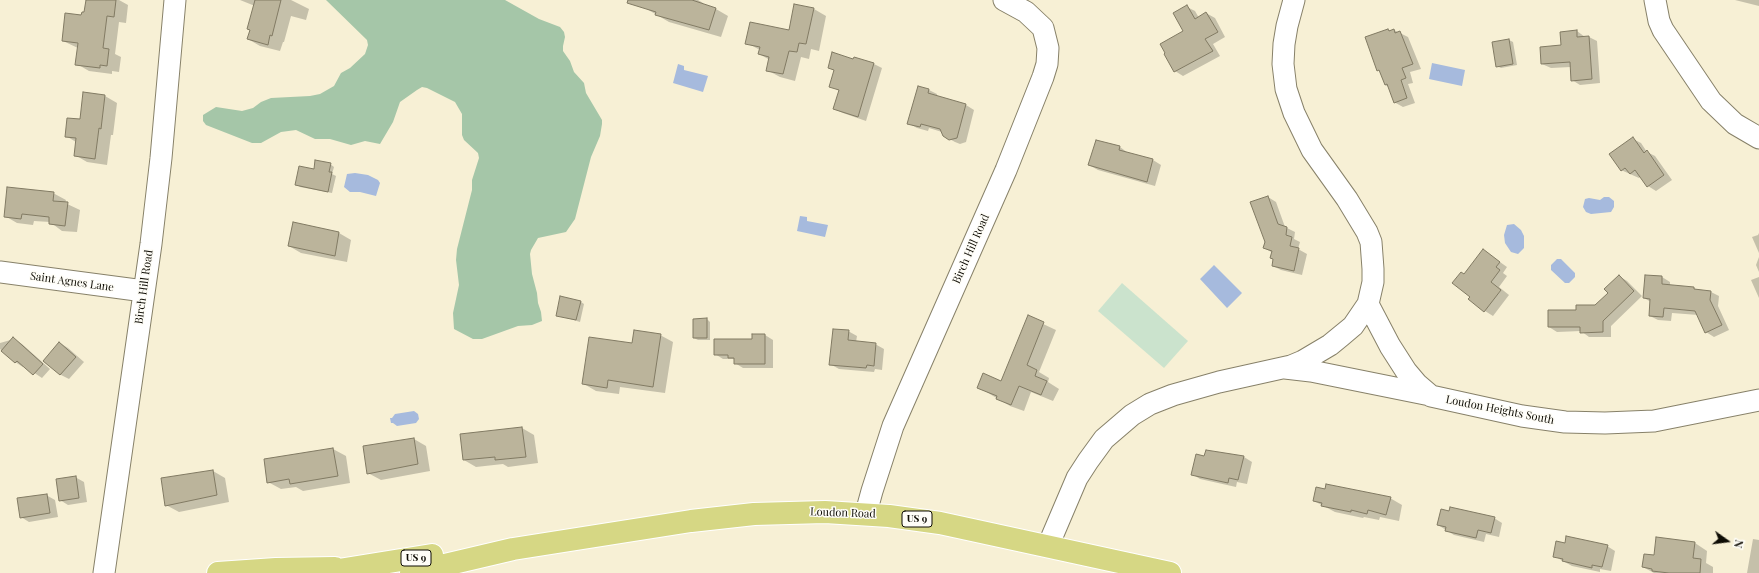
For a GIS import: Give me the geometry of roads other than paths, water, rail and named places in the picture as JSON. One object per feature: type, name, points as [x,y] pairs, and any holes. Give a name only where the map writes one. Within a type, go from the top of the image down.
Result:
[{"type":"main road","name":"Loudon Road","points":[[513,549],[691,521],[754,514],[786,512],[866,513],[940,523],[1170,573]]},
{"type":"main road","name":"US 9","points":[[320,573],[450,553],[513,549]]},
{"type":"main road","name":"US 9","points":[[411,573],[513,549]]},
{"type":"main road","points":[[218,573],[276,569],[350,568]]},
{"type":"street","name":"Birch Hill Road","points":[[104,573],[144,291],[161,158],[176,0]]},
{"type":"street","name":"Birch Hill Road","points":[[866,513],[894,426],[1006,170],[1045,71],[1048,48],[1043,28],[1026,12],[1004,0]]},
{"type":"street","name":"Loudon Heights South","points":[[1048,546],[1069,494],[1084,466],[1104,439],[1132,414],[1150,404],[1173,395],[1219,382],[1281,368],[1303,361],[1330,345],[1353,326],[1368,304],[1373,282],[1371,242],[1367,232],[1351,205],[1312,150],[1294,113],[1286,89],[1283,64],[1284,44],[1294,0]]},
{"type":"street","points":[[1655,0],[1659,21],[1663,30],[1711,101],[1735,124],[1759,138]]},
{"type":"street","name":"Saint Agnes Lane","points":[[0,272],[144,291]]},
{"type":"street","name":"Loudon Heights South","points":[[1368,304],[1390,346],[1406,371],[1417,384],[1431,396]]},
{"type":"street","name":"Loudon Heights South","points":[[1281,368],[1311,371],[1522,416],[1565,422],[1605,423],[1654,421],[1759,400]]},
{"type":"water","points":[[1432,63],[1465,70],[1462,86],[1429,79]]},
{"type":"water","points":[[678,64],[684,66],[684,70],[708,76],[703,92],[673,83]]},
{"type":"water","points":[[355,173],[368,175],[378,180],[380,183],[376,196],[360,192],[350,192],[344,187],[347,174]]},
{"type":"water","points":[[1604,197],[1609,197],[1614,201],[1614,207],[1611,212],[1591,214],[1586,212],[1583,207],[1585,199],[1589,198],[1600,200]]},
{"type":"water","points":[[800,216],[807,217],[807,221],[828,225],[825,237],[797,231]]},
{"type":"water","points":[[1514,224],[1521,230],[1524,236],[1524,248],[1518,254],[1511,252],[1505,243],[1504,235],[1507,225]]},
{"type":"water","points":[[1557,259],[1561,259],[1575,273],[1575,277],[1569,283],[1565,283],[1551,270],[1551,265]]},
{"type":"water","points":[[1214,265],[1242,293],[1227,308],[1200,279]]},
{"type":"water","points":[[414,411],[418,414],[419,419],[416,423],[397,426],[391,423],[390,418],[392,418],[395,414]]}]
